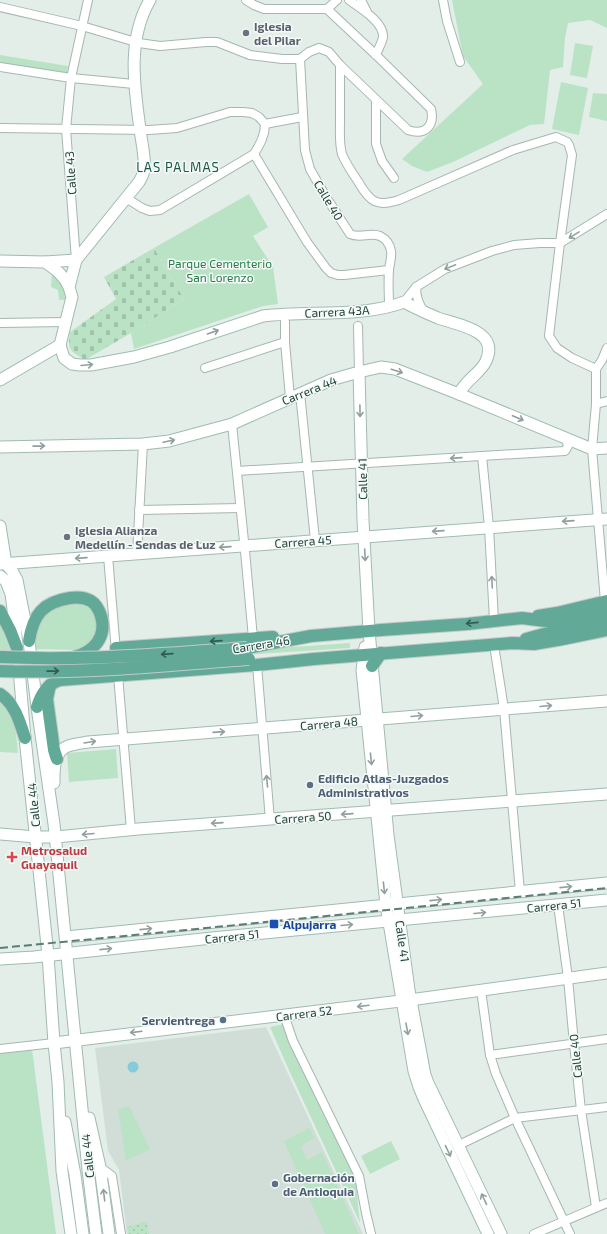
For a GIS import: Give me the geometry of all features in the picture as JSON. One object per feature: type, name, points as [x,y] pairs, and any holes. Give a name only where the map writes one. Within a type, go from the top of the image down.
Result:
[{"type":"main road","points":[[29,641],[31,627],[35,619],[47,606],[72,597],[83,597],[91,601],[96,606],[102,622],[102,630],[100,638],[90,651],[74,657]]},
{"type":"main road","name":"Carrera 46","points":[[50,685],[60,680],[118,676],[252,652],[310,636],[467,624],[522,618],[606,604]]},
{"type":"main road","name":"Carrera 46","points":[[512,643],[586,621],[606,604]]},
{"type":"main road","points":[[0,611],[17,648]]},
{"type":"main road","name":"Carrera 46","points":[[522,618],[553,622],[607,620]]},
{"type":"main road","name":"Carrera 46","points":[[0,657],[46,658],[252,652],[314,659],[372,657],[494,644],[540,643],[607,630]]},
{"type":"main road","points":[[116,648],[252,652]]},
{"type":"main road","name":"Carrera 46","points":[[0,671],[126,669],[252,652]]},
{"type":"main road","points":[[36,707],[41,695],[50,685]]},
{"type":"main road","points":[[50,685],[47,699],[54,750],[57,759]]},
{"type":"main road","points":[[0,694],[14,709],[26,738]]},
{"type":"street","name":"Calle 43","points":[[60,345],[72,297],[69,287],[76,260],[66,129],[71,78],[88,0]]},
{"type":"street","points":[[0,261],[45,262],[76,260],[139,182],[144,173],[144,155],[134,84],[135,41],[150,0]]},
{"type":"street","points":[[246,0],[264,9],[327,9],[337,0]]},
{"type":"street","points":[[349,0],[367,13],[381,27],[382,38],[376,55]]},
{"type":"street","points":[[361,0],[367,13]]},
{"type":"street","points":[[443,0],[447,21],[460,62]]},
{"type":"street","points":[[0,7],[160,46],[217,42],[250,55],[282,59],[300,59],[309,52],[319,48],[329,52],[340,65],[408,130],[421,132],[427,128],[431,122],[431,109],[327,9]]},
{"type":"street","name":"Calle 40","points":[[300,59],[302,118],[305,150],[310,169],[350,234],[354,236],[380,236],[390,245],[392,251],[389,270],[389,307]]},
{"type":"street","points":[[340,65],[340,137],[342,153],[355,177],[370,199],[378,203],[387,204],[398,200],[513,150],[556,137],[570,145],[572,155],[549,336],[557,348],[572,358],[596,369]]},
{"type":"street","points":[[0,67],[71,78],[134,84]]},
{"type":"street","points":[[376,100],[376,144],[382,161],[394,178]]},
{"type":"street","points":[[0,128],[149,130],[177,128],[230,112],[252,114],[259,117],[265,124],[265,131],[262,141],[254,154],[160,210],[150,211],[126,198]]},
{"type":"street","points":[[265,124],[302,118]]},
{"type":"street","points":[[254,154],[306,242],[331,273],[344,275],[389,270]]},
{"type":"street","points":[[459,394],[464,384],[480,370],[486,362],[489,350],[487,341],[482,334],[472,329],[444,320],[404,302],[416,287],[445,269],[492,251],[514,245],[560,243],[607,214]]},
{"type":"street","points":[[45,262],[60,272],[69,287]]},
{"type":"street","points":[[416,287],[418,303],[424,312]]},
{"type":"street","name":"Carrera 43A","points":[[60,345],[64,358],[72,364],[91,365],[158,351],[263,316],[380,309],[404,302]]},
{"type":"street","points":[[0,323],[65,322]]},
{"type":"street","points":[[285,322],[285,342],[290,398]]},
{"type":"street","name":"Calle 41","points":[[358,326],[361,463],[368,631],[372,657],[362,670],[372,720],[392,905],[406,1000],[414,1071],[419,1087],[433,1119],[488,1234]]},
{"type":"street","points":[[205,368],[285,342]]},
{"type":"street","points":[[0,380],[60,345]]},
{"type":"street","points":[[606,604],[603,519],[592,449],[596,404],[596,369],[607,348]]},
{"type":"street","name":"Carrera 44","points":[[0,447],[143,444],[168,441],[232,424],[330,380],[380,367],[395,369],[592,449],[607,448]]},
{"type":"street","points":[[300,393],[315,540]]},
{"type":"street","points":[[596,404],[607,402]]},
{"type":"street","points":[[232,424],[245,545],[252,652],[262,728],[270,820]]},
{"type":"street","points":[[236,471],[564,451],[568,446],[566,438]]},
{"type":"street","points":[[137,554],[143,444]]},
{"type":"street","points":[[482,456],[489,527],[494,621]]},
{"type":"street","points":[[139,510],[240,508]]},
{"type":"street","name":"Carrera 45","points":[[3,564],[603,519]]},
{"type":"street","name":"Calle 44","points":[[0,526],[3,564],[12,571],[17,580],[29,641],[36,707],[56,837],[88,1170],[96,1234]]},
{"type":"street","points":[[108,556],[131,830]]},
{"type":"street","name":"Calle 44","points":[[2,577],[6,581],[11,594],[17,648],[48,956],[58,1082],[62,1171],[71,1234]]},
{"type":"street","points":[[494,644],[504,709],[520,892]]},
{"type":"street","name":"Carrera 48","points":[[57,759],[60,752],[68,746],[88,742],[607,701]]},
{"type":"street","name":"Calle 44","points":[[54,824],[54,766],[57,759]]},
{"type":"street","name":"Carrera 50","points":[[0,834],[56,837],[607,794]]},
{"type":"street","name":"Carrera 51","points":[[66,937],[607,883]]},
{"type":"street","name":"Carrera 51","points":[[0,959],[48,956],[607,900]]},
{"type":"street","name":"Calle 40","points":[[558,905],[568,978],[581,1110],[596,1207]]},
{"type":"street","name":"Carrera 52","points":[[0,1049],[406,1000],[607,973]]},
{"type":"street","points":[[481,990],[490,1055],[496,1074],[515,1118],[570,1234]]},
{"type":"street","name":"Calle 41","points":[[406,1000],[425,1075],[501,1234]]},
{"type":"street","points":[[284,1015],[292,1041],[359,1176],[371,1234]]},
{"type":"street","points":[[490,1055],[607,1039]]},
{"type":"street","name":"Calle 44","points":[[79,1078],[100,1167],[109,1234]]},
{"type":"street","name":"Calle 44","points":[[58,1082],[75,1175],[83,1234]]},
{"type":"street","points":[[459,1145],[515,1118],[607,1107]]},
{"type":"street","points":[[433,1119],[440,1118],[448,1124]]},
{"type":"street","name":"Calle 44","points":[[100,1167],[112,1176],[121,1234]]},
{"type":"street","points":[[534,1234],[607,1203]]},
{"type":"shaded area","points":[[266,1027],[363,1234],[127,1234],[119,1170],[108,1151],[95,1048]]},
{"type":"green space","points":[[452,0],[607,0],[607,28],[590,20],[568,23],[565,38],[563,67],[550,70],[544,124],[530,125],[453,162],[427,172],[412,166],[402,159],[483,84],[463,56]]},
{"type":"green space","points":[[575,43],[593,46],[587,78],[570,75]]},
{"type":"green space","points":[[0,55],[68,66],[67,73],[0,64]]},
{"type":"green space","points":[[561,82],[588,88],[579,135],[552,129]]},
{"type":"green space","points":[[593,93],[607,94],[607,121],[589,117]]},
{"type":"green space","name":"Parque Cementerio San Lorenzo","points":[[249,194],[268,227],[253,236],[273,267],[278,304],[263,306],[134,349],[131,333],[184,299],[154,248]]},
{"type":"green space","points":[[154,248],[184,299],[85,360],[73,352],[69,347],[70,332],[116,299],[104,277]]},
{"type":"green space","points":[[52,270],[64,287],[66,296],[65,300],[59,300],[58,290],[51,287]]},
{"type":"green space","points":[[66,601],[90,602],[99,627],[91,645],[77,650],[32,649],[33,634],[45,615]]},
{"type":"green space","points":[[0,621],[10,650],[0,650]]},
{"type":"green space","points":[[350,643],[350,648],[135,662],[134,658]]},
{"type":"green space","points":[[0,702],[12,720],[17,738],[18,753],[0,752]]},
{"type":"green space","points":[[116,749],[118,778],[69,782],[67,753]]},
{"type":"green space","points":[[284,1024],[291,1046],[356,1179],[360,1223],[270,1027]]},
{"type":"green space","points":[[32,1049],[56,1234],[0,1234],[0,1053]]},
{"type":"green space","points":[[129,1106],[150,1149],[126,1161],[118,1109]]},
{"type":"green space","points":[[309,1128],[315,1138],[301,1146],[307,1160],[322,1152],[359,1234],[325,1234],[284,1141]]},
{"type":"green space","points":[[391,1141],[400,1159],[370,1174],[361,1156]]},
{"type":"green space","points":[[147,1221],[149,1234],[128,1234],[127,1227]]},
{"type":"water","points":[[133,1061],[137,1063],[139,1067],[137,1071],[133,1073],[129,1071],[127,1067],[129,1063]]},
{"type":"railway","points":[[0,948],[607,888]]},
{"type":"place","name":"Iglesia del Pilar","points":[[246,33]]},
{"type":"place","name":"Iglesia Alianza Medellín - Sendas de Luz","points":[[67,537]]},
{"type":"place","name":"Edificio Atlas-Juzgados Administrativos","points":[[310,785]]},
{"type":"place","name":"Metrosalud Guayaquil","points":[[12,857]]},
{"type":"place","name":"Alpujarra","points":[[274,924]]},
{"type":"place","name":"Servientrega","points":[[223,1020]]},
{"type":"place","name":"Gobernación de Antioquia","points":[[275,1184]]},
{"type":"district","name":"LAS PALMAS","points":[[178,167]]}]
